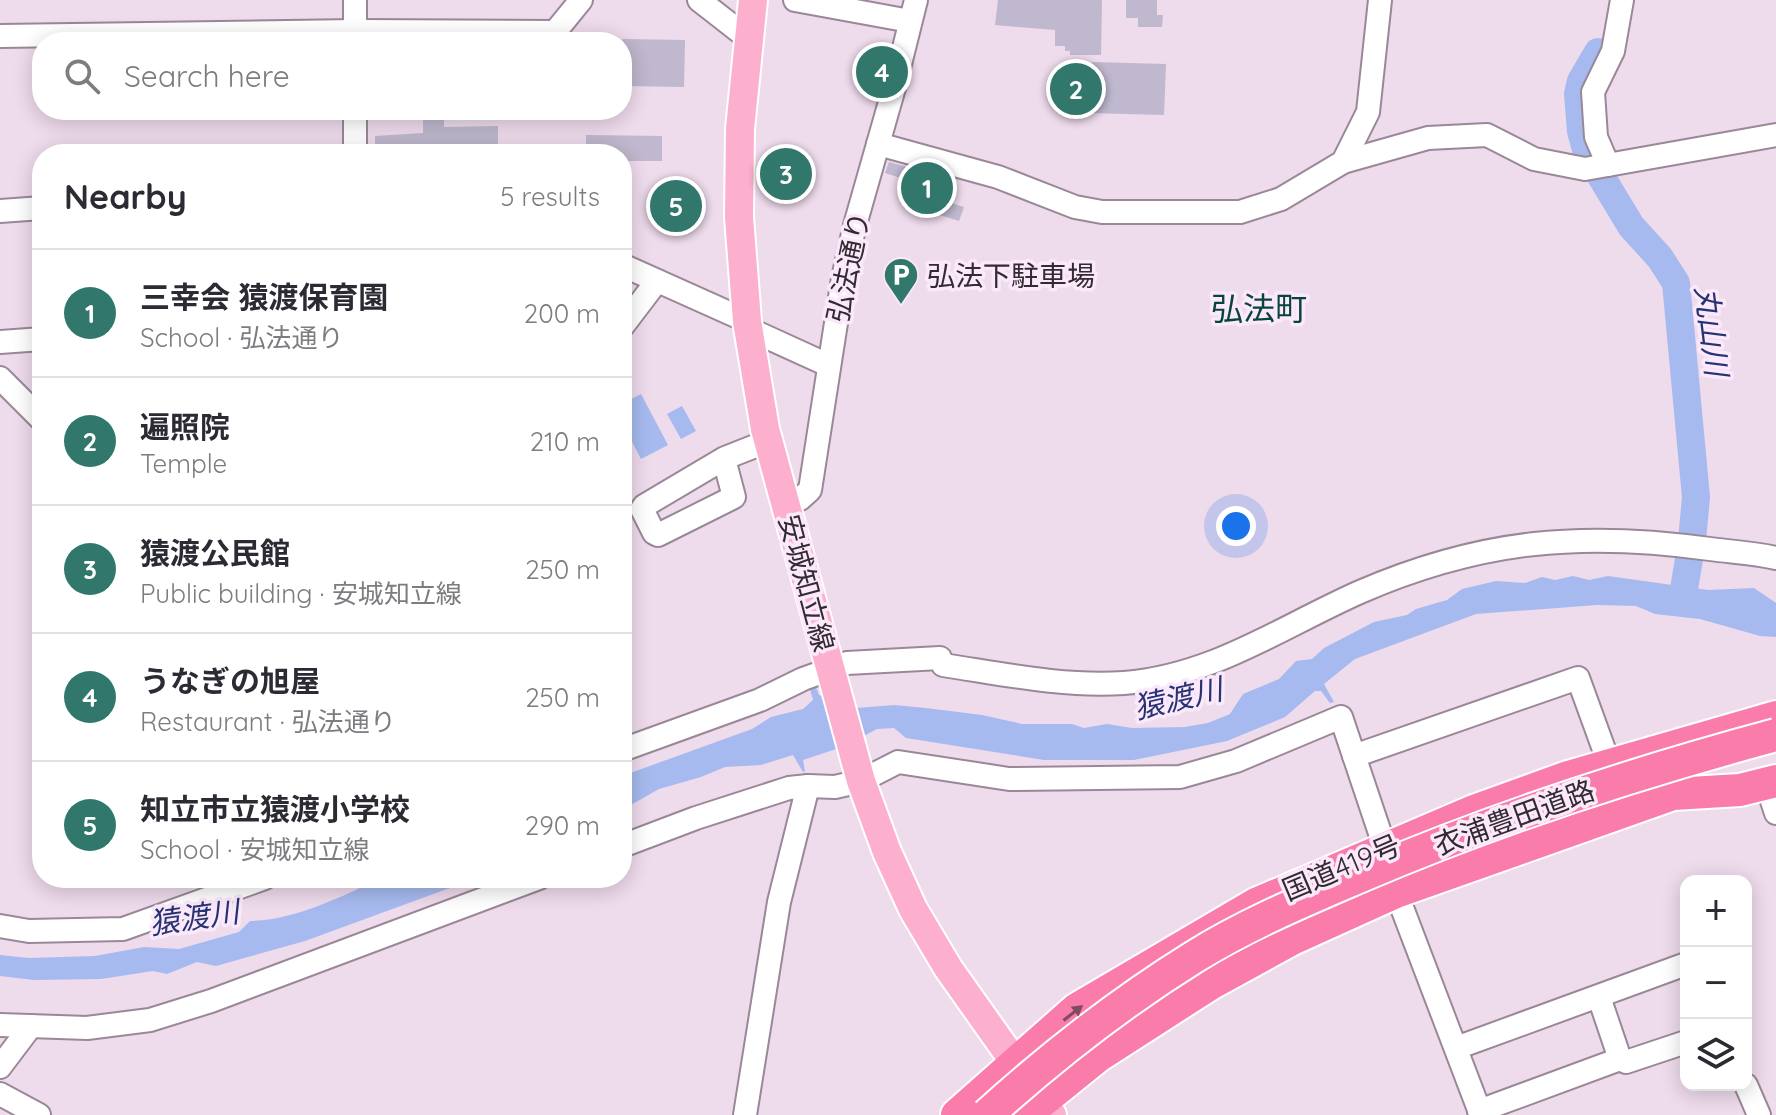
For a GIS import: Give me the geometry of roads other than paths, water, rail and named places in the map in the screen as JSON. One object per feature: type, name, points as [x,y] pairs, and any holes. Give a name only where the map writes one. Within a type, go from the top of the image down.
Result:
[{"type":"highway","name":"国道419号","points":[[957,1115],[1077,1009],[1256,904],[1474,811],[1568,777],[1776,717]]},
{"type":"highway","name":"衣浦豊田道路","points":[[987,1115],[1039,1068],[1115,1011],[1194,957],[1275,913],[1418,852],[1539,806],[1665,765],[1776,735]]},
{"type":"highway","name":"衣浦豊田道路","points":[[1007,1115],[1056,1071],[1164,992],[1298,917],[1403,869],[1551,816],[1665,778],[1776,747]]},
{"type":"highway","name":"国道419号","points":[[1039,1110],[1098,1056],[1210,984],[1292,939],[1396,892],[1673,794],[1774,786]]},
{"type":"main road","name":"安城知立線","points":[[753,0],[740,129],[739,217],[748,325],[768,441],[859,777],[887,852],[913,909],[948,968],[1014,1063],[1039,1110]]},
{"type":"street","points":[[355,0],[355,32]]},
{"type":"street","points":[[555,32],[581,0]]},
{"type":"street","points":[[699,0],[749,39]]},
{"type":"street","points":[[795,0],[913,10]]},
{"type":"street","points":[[1343,162],[1368,112],[1380,0]]},
{"type":"street","points":[[1608,165],[1596,137],[1593,92],[1613,51],[1622,0]]},
{"type":"street","name":"弘法通り","points":[[786,505],[810,490],[828,365],[855,225],[913,10]]},
{"type":"street","points":[[0,36],[32,36]]},
{"type":"street","points":[[355,120],[355,144]]},
{"type":"street","points":[[878,144],[998,177],[1075,207],[1102,212],[1240,212],[1281,199],[1343,162],[1428,138],[1487,135],[1534,159],[1585,169],[1776,135]]},
{"type":"street","points":[[0,211],[32,209]]},
{"type":"street","points":[[632,270],[828,365]]},
{"type":"street","points":[[632,314],[657,281]]},
{"type":"street","points":[[0,342],[32,340]]},
{"type":"street","points":[[0,378],[32,410]]},
{"type":"street","points":[[724,459],[768,441]]},
{"type":"street","points":[[632,746],[760,700],[803,679],[833,676],[847,663],[940,658],[943,665],[1056,682],[1125,683],[1207,666],[1255,646],[1360,592],[1423,567],[1505,546],[1562,540],[1675,543],[1776,558]]},
{"type":"street","points":[[1354,756],[1578,678],[1606,755]]},
{"type":"street","points":[[632,843],[789,788],[835,787],[898,762],[1009,779],[1180,777],[1236,761],[1341,717],[1385,848],[1396,892],[1480,1113],[1620,1059]]},
{"type":"street","points":[[745,1115],[779,902],[808,786]]},
{"type":"street","points":[[0,926],[29,931],[123,929],[237,888]]},
{"type":"street","points":[[0,1025],[87,1028],[150,1020],[211,1001],[512,888]]},
{"type":"street","points":[[1456,1048],[1680,966]]},
{"type":"street","points":[[1599,997],[1620,1059],[1626,1062],[1680,1044]]},
{"type":"street","points":[[0,1067],[31,1026]]},
{"type":"street","points":[[1749,1091],[1759,1115]]},
{"type":"street","points":[[0,1094],[39,1115]]},
{"type":"water","points":[[641,394],[668,445],[641,459],[632,442],[632,399]]},
{"type":"water","points":[[682,406],[696,431],[681,439],[667,414]]},
{"type":"water","points":[[1573,576],[1589,580],[1608,576],[1708,590],[1754,588],[1776,603],[1776,637],[1760,636],[1700,619],[1655,614],[1636,606],[1597,605],[1476,614],[1355,659],[1324,684],[1334,702],[1330,703],[1321,691],[1315,691],[1285,717],[1227,741],[1134,760],[1044,760],[906,738],[894,728],[877,729],[845,746],[803,760],[803,772],[793,755],[761,765],[725,767],[659,789],[632,804],[632,772],[752,729],[771,717],[803,709],[813,700],[810,689],[816,687],[819,695],[856,708],[894,705],[982,715],[1022,724],[1072,724],[1084,728],[1107,724],[1132,728],[1185,727],[1208,723],[1230,714],[1243,694],[1279,679],[1296,661],[1312,659],[1324,648],[1374,622],[1407,615],[1416,609],[1447,600],[1462,589],[1496,581],[1525,583],[1542,577],[1555,580]]},
{"type":"water","points":[[360,888],[450,888],[305,941],[216,966],[197,962],[167,974],[153,971],[101,979],[34,980],[0,976],[0,955],[29,958],[95,956],[144,947],[179,949],[239,932],[250,921],[284,917]]},
{"type":"waterway","name":"丸山川","points":[[1598,52],[1581,81],[1578,94],[1581,131],[1587,153],[1631,226],[1660,258],[1676,283],[1696,497],[1682,601]]},
{"type":"place","name":"うなぎの旭屋","points":[[882,72]]},
{"type":"place","name":"遍照院","points":[[1076,89]]},
{"type":"place","name":"猿渡公民館","points":[[786,174]]},
{"type":"place","name":"三幸会 猿渡保育園","points":[[927,188]]},
{"type":"place","name":"知立市立猿渡小学校","points":[[676,206]]},
{"type":"place","name":"弘法下駐車場","points":[[901,306]]},
{"type":"district","name":"弘法町","points":[[1259,308]]},
{"type":"water label","name":"猿渡川","points":[[1178,698]]},
{"type":"water label","name":"猿渡川","points":[[194,917]]}]
